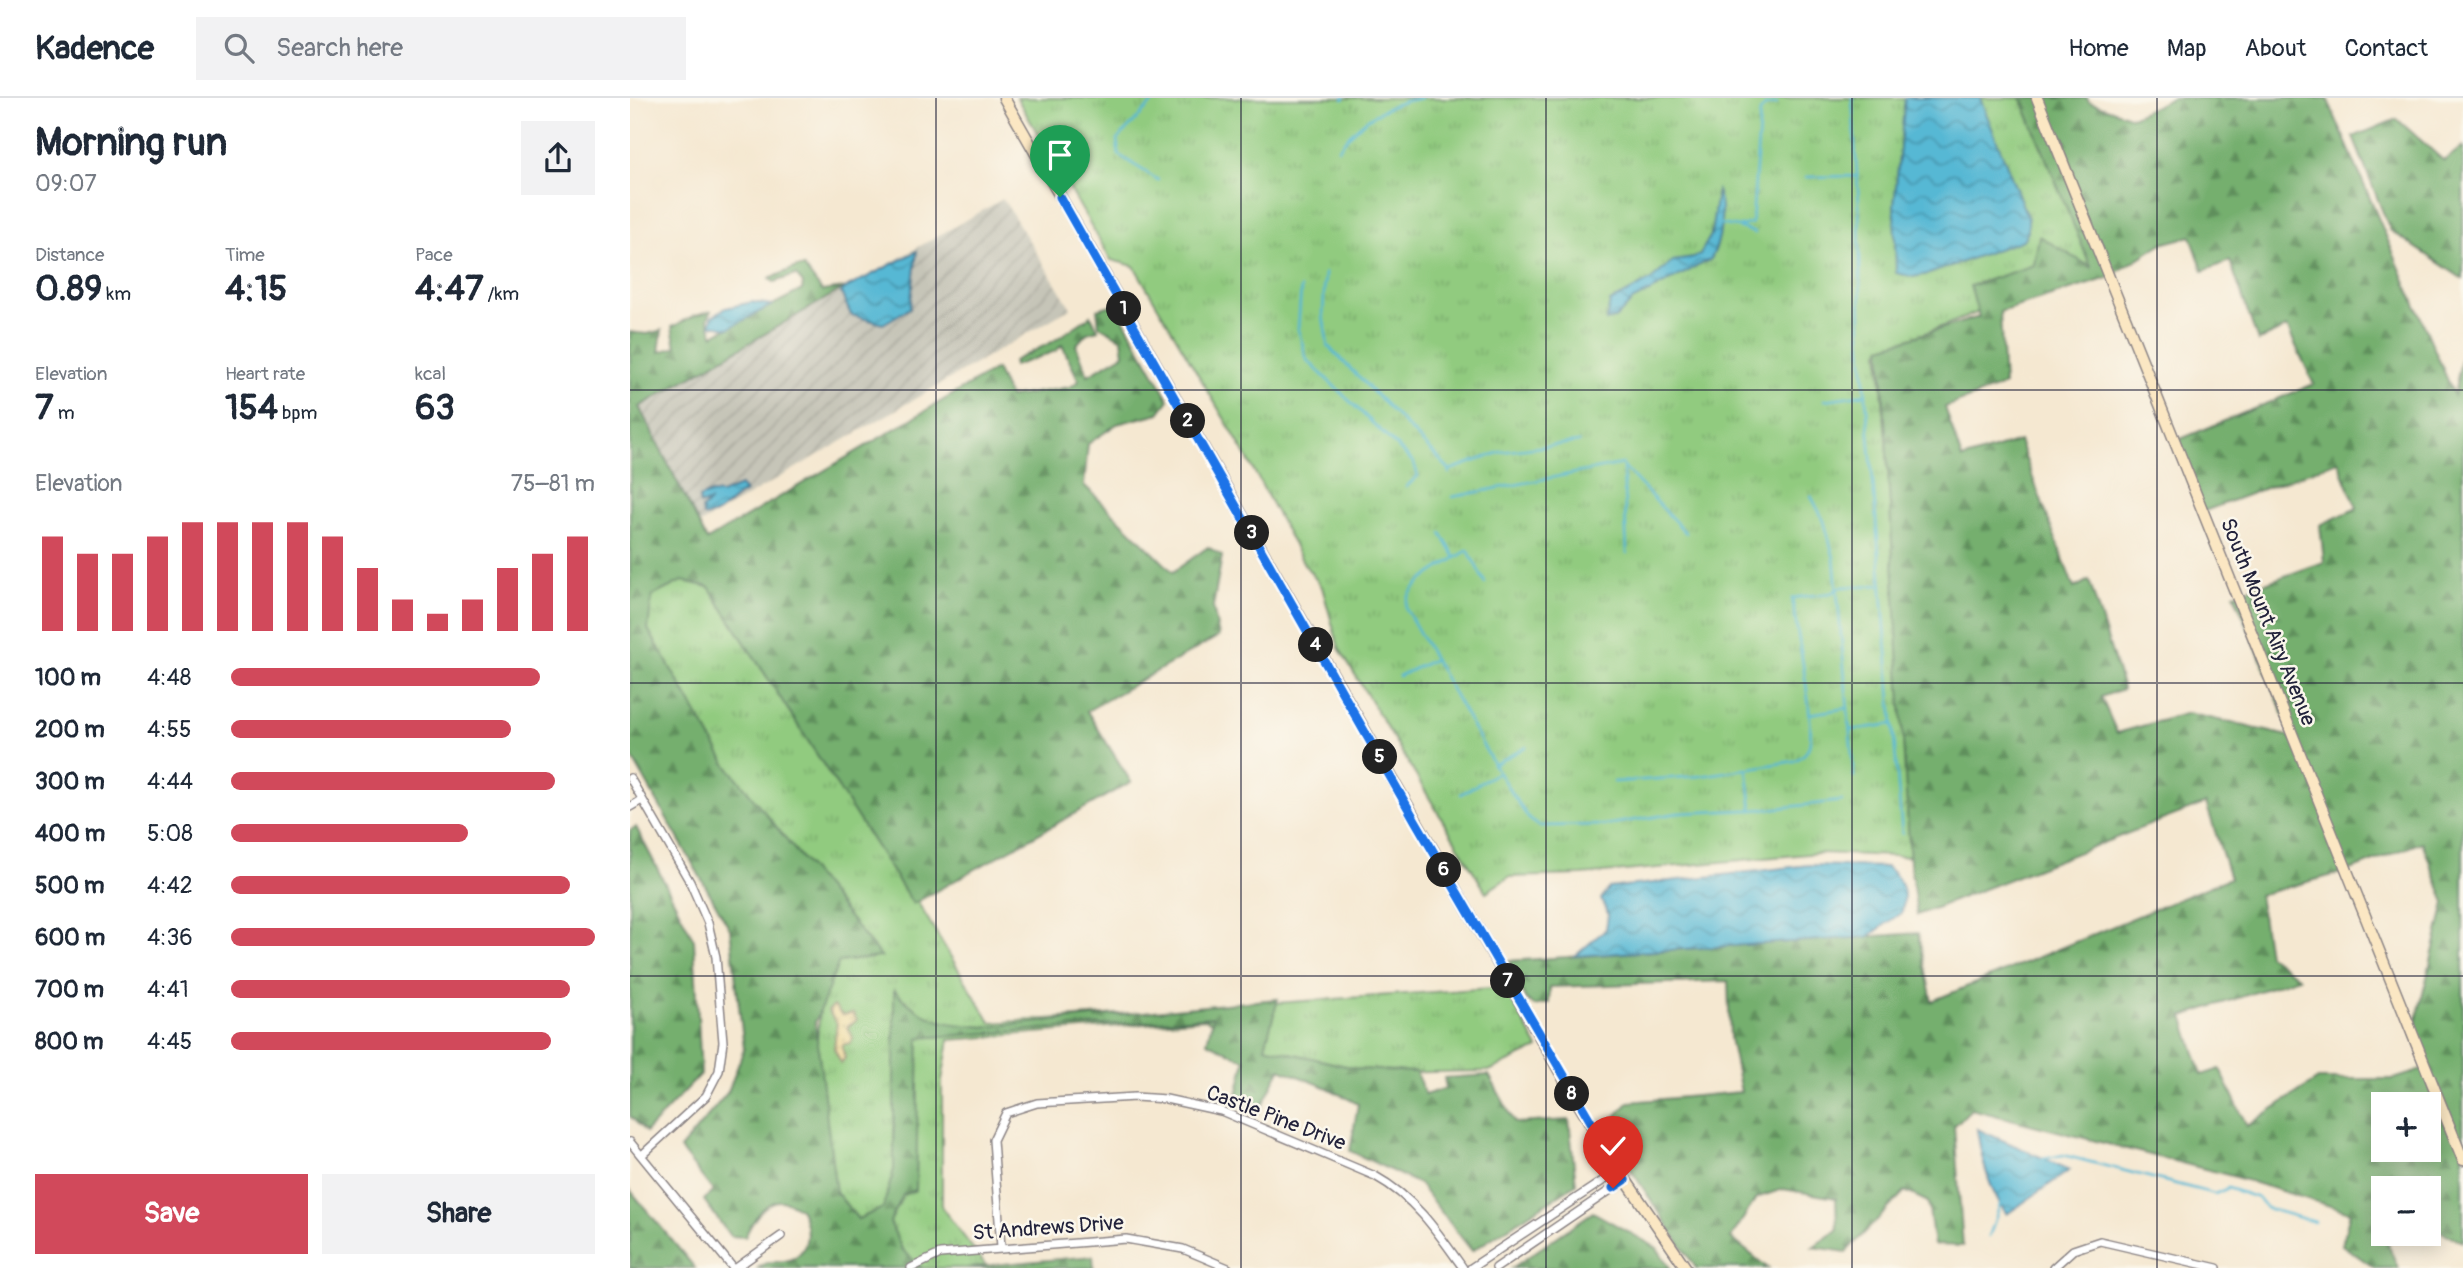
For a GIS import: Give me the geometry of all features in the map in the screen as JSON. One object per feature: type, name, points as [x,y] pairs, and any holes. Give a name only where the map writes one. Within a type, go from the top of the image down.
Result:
[{"type":"main road","points":[[1004,98],[1416,822],[1625,1180],[1686,1268]]},
{"type":"main road","name":"South Mount Airy Avenue","points":[[2037,98],[2463,1160]]},
{"type":"street","points":[[630,778],[693,888],[708,923],[716,957],[723,1042],[719,1070],[706,1096],[642,1155]]},
{"type":"street","points":[[630,807],[642,800]]},
{"type":"street","name":"Castle Pine Drive","points":[[1000,1247],[993,1140],[999,1121],[1006,1113],[1037,1103],[1135,1097],[1166,1099],[1221,1111],[1375,1176],[1397,1189],[1422,1211],[1463,1268]]},
{"type":"street","points":[[630,1142],[735,1268],[781,1236]]},
{"type":"street","points":[[1471,1268],[1619,1170]]},
{"type":"street","points":[[1496,1268],[1625,1180]]},
{"type":"street","name":"St Andrews Drive","points":[[911,1268],[940,1254],[1000,1247],[1126,1239],[1183,1249],[1228,1268]]},
{"type":"street","points":[[2053,1268],[2073,1250],[2100,1241],[2217,1268]]},
{"type":"shaded area","points":[[1003,199],[1071,308],[698,525],[633,409]]},
{"type":"green space","points":[[1017,98],[2023,98],[2092,268],[1879,351],[1919,857],[1819,853],[1582,875],[1509,877],[1486,892],[1339,648],[1322,587],[1304,564],[1244,452],[1134,266],[1111,260]]},
{"type":"green space","points":[[2021,98],[2087,98],[2089,102],[2132,117],[2172,98],[2327,98],[2454,395],[2463,349],[2463,1242],[2441,1232],[2441,1176],[2371,1176],[2371,1246],[2389,1246],[2398,1268],[2375,1268],[2342,1245],[2350,1212],[2232,1176],[1971,1109],[1954,1126],[1963,1246],[1934,1245],[1928,1202],[1905,1191],[1846,1252],[1813,1247],[1837,1230],[1836,1198],[1783,1189],[1756,1198],[1731,1238],[1768,1268],[1696,1268],[1616,1147],[1610,1123],[1629,1102],[1741,1092],[1730,1038],[1728,981],[1550,987],[1549,1003],[1534,1006],[1525,998],[1509,961],[1918,933],[1932,1001],[2230,878],[2206,803],[1917,915],[1910,864],[1881,347],[1979,317],[1970,286],[2034,265],[2039,236],[2091,267]],"holes":[[[2191,236],[2203,271],[2230,261],[2258,341],[2287,327],[2314,384],[2173,442],[2202,512],[2338,461],[2357,508],[2320,525],[2324,562],[2234,594],[2293,737],[2188,713],[2117,733],[2101,697],[2123,689],[2089,580],[2074,588],[2019,441],[1962,459],[1945,407],[2004,385],[2000,312],[2108,278],[2161,244]],[[2422,842],[2445,903],[2413,1035],[2428,1068],[2394,1079],[2318,1079],[2247,1126],[2220,1069],[2202,1075],[2183,1016],[2299,978],[2268,955],[2259,895],[2348,871]]]},
{"type":"green space","points":[[2397,119],[2444,161],[2463,146],[2463,279],[2390,230],[2353,137]]},
{"type":"green space","points":[[797,267],[804,267],[822,291],[844,288],[639,407],[707,540],[996,369],[1009,397],[1070,387],[1079,381],[1062,345],[1056,351],[1014,366],[1013,361],[1052,342],[1091,316],[1098,330],[1087,333],[1076,345],[1088,375],[1124,354],[1122,339],[1099,326],[1097,309],[1115,304],[1169,400],[1159,413],[1117,424],[1088,444],[1084,485],[1173,572],[1208,547],[1222,556],[1213,607],[1219,636],[1087,711],[1131,782],[913,904],[709,587],[682,581],[652,596],[648,629],[726,764],[881,957],[839,962],[815,1023],[836,1192],[858,1219],[883,1208],[894,1169],[894,990],[916,1009],[937,1020],[989,1027],[1278,999],[1265,1047],[1359,1069],[1416,1072],[1425,1095],[1446,1088],[1444,1078],[1489,1075],[1515,1123],[1569,1120],[1576,1184],[1472,1251],[1419,1184],[1350,1151],[1358,1104],[1328,1088],[1280,1069],[1258,1114],[1235,1104],[1245,1060],[1207,1042],[1213,1017],[919,1038],[916,1190],[903,1195],[890,1222],[902,1249],[922,1268],[758,1268],[767,1263],[794,1258],[804,1247],[807,1233],[801,1210],[782,1201],[774,1202],[760,1212],[745,1237],[730,1236],[704,1200],[713,1191],[680,1149],[728,1092],[744,1049],[730,929],[630,754],[630,332],[647,334],[662,330],[659,352],[676,347],[672,327],[695,315],[711,311],[708,319],[713,335],[802,290],[803,283],[796,275],[774,282],[769,279]]},
{"type":"green space","points":[[699,542],[991,1023],[1505,987],[1538,1048],[1489,1071],[1320,1074],[1205,1019],[949,1040],[942,1080],[942,1208],[988,1268],[839,1268],[809,1122],[820,1010],[847,932],[666,690],[630,582]]},
{"type":"green space","points":[[636,827],[694,940],[701,1074],[646,1132],[630,1116],[630,830]]},
{"type":"green space","points":[[630,1190],[695,1268],[630,1268]]},
{"type":"green space","points":[[1593,1212],[1657,1248],[1670,1268],[1512,1268]]},
{"type":"green space","points":[[1093,1256],[1094,1268],[966,1268],[981,1266]]},
{"type":"sand","points":[[834,1006],[842,1015],[853,1013],[857,1020],[847,1027],[853,1038],[850,1043],[842,1045],[845,1058],[841,1063],[834,1048],[837,1023],[828,1011]]},
{"type":"water","points":[[1905,98],[1980,98],[2028,219],[2028,232],[2023,240],[1929,274],[1913,277],[1896,273],[1894,205]]},
{"type":"water","points":[[1717,191],[1721,207],[1721,225],[1711,259],[1632,301],[1616,318],[1606,321],[1610,302],[1651,280],[1673,261],[1694,258],[1700,254],[1711,235]]},
{"type":"water","points":[[917,251],[910,308],[883,324],[851,315],[841,293],[844,289]]},
{"type":"water","points":[[752,302],[772,305],[729,328],[711,325],[712,316],[726,308]]},
{"type":"water","points":[[740,486],[745,492],[716,514],[703,516],[702,509],[711,501],[700,505],[699,498],[711,493],[721,494]]},
{"type":"water","points":[[1809,865],[1887,867],[1902,887],[1902,912],[1868,937],[1575,956],[1606,929],[1608,915],[1601,899],[1609,888]]},
{"type":"water","points":[[1977,1129],[2070,1170],[2007,1214],[1991,1185]]},
{"type":"waterway","points":[[1338,149],[1355,130],[1374,115],[1396,104],[1421,98]]},
{"type":"waterway","points":[[1852,98],[1859,205],[1861,337],[1902,834]]},
{"type":"waterway","points":[[1155,100],[1117,140],[1119,155],[1158,180]]},
{"type":"waterway","points":[[1719,224],[1738,227],[1752,223],[1760,112],[1765,106],[1777,104]]},
{"type":"waterway","points":[[1806,177],[1857,176]]},
{"type":"waterway","points":[[1738,227],[1755,233]]},
{"type":"waterway","points":[[1325,273],[1323,316],[1328,346],[1450,470]]},
{"type":"waterway","points":[[1301,288],[1298,329],[1307,360],[1414,463],[1418,476],[1406,487]]},
{"type":"waterway","points":[[1824,400],[1866,394]]},
{"type":"waterway","points":[[1449,473],[1450,470],[1501,452],[1579,442]]},
{"type":"waterway","points":[[1452,497],[1622,464]]},
{"type":"waterway","points":[[1623,466],[1686,533]]},
{"type":"waterway","points":[[1623,466],[1627,553]]},
{"type":"waterway","points":[[1811,496],[1824,521],[1834,558],[1854,777]]},
{"type":"waterway","points":[[1441,533],[1455,557]]},
{"type":"waterway","points":[[1485,583],[1468,550],[1420,582],[1407,600],[1406,609],[1498,772],[1529,819],[1539,826],[1605,825],[1678,813],[1769,809],[1842,801]]},
{"type":"waterway","points":[[1614,782],[1701,776],[1794,761],[1801,757],[1809,746],[1810,717],[1792,598],[1831,593],[1841,587],[1882,585]]},
{"type":"waterway","points":[[1399,676],[1433,660]]},
{"type":"waterway","points":[[1809,714],[1847,708]]},
{"type":"waterway","points":[[1851,730],[1893,724]]},
{"type":"waterway","points":[[1493,765],[1526,747]]},
{"type":"waterway","points":[[1747,769],[1752,810]]},
{"type":"waterway","points":[[1461,794],[1498,772]]},
{"type":"waterway","points":[[2043,1159],[2063,1155],[2215,1194],[2228,1188],[2258,1198],[2266,1208],[2315,1222]]},
{"type":"waterway","points":[[1989,1237],[2001,1202]]},
{"type":"route","points":[[1060,197],[1416,822],[1625,1180],[1613,1188]]}]
